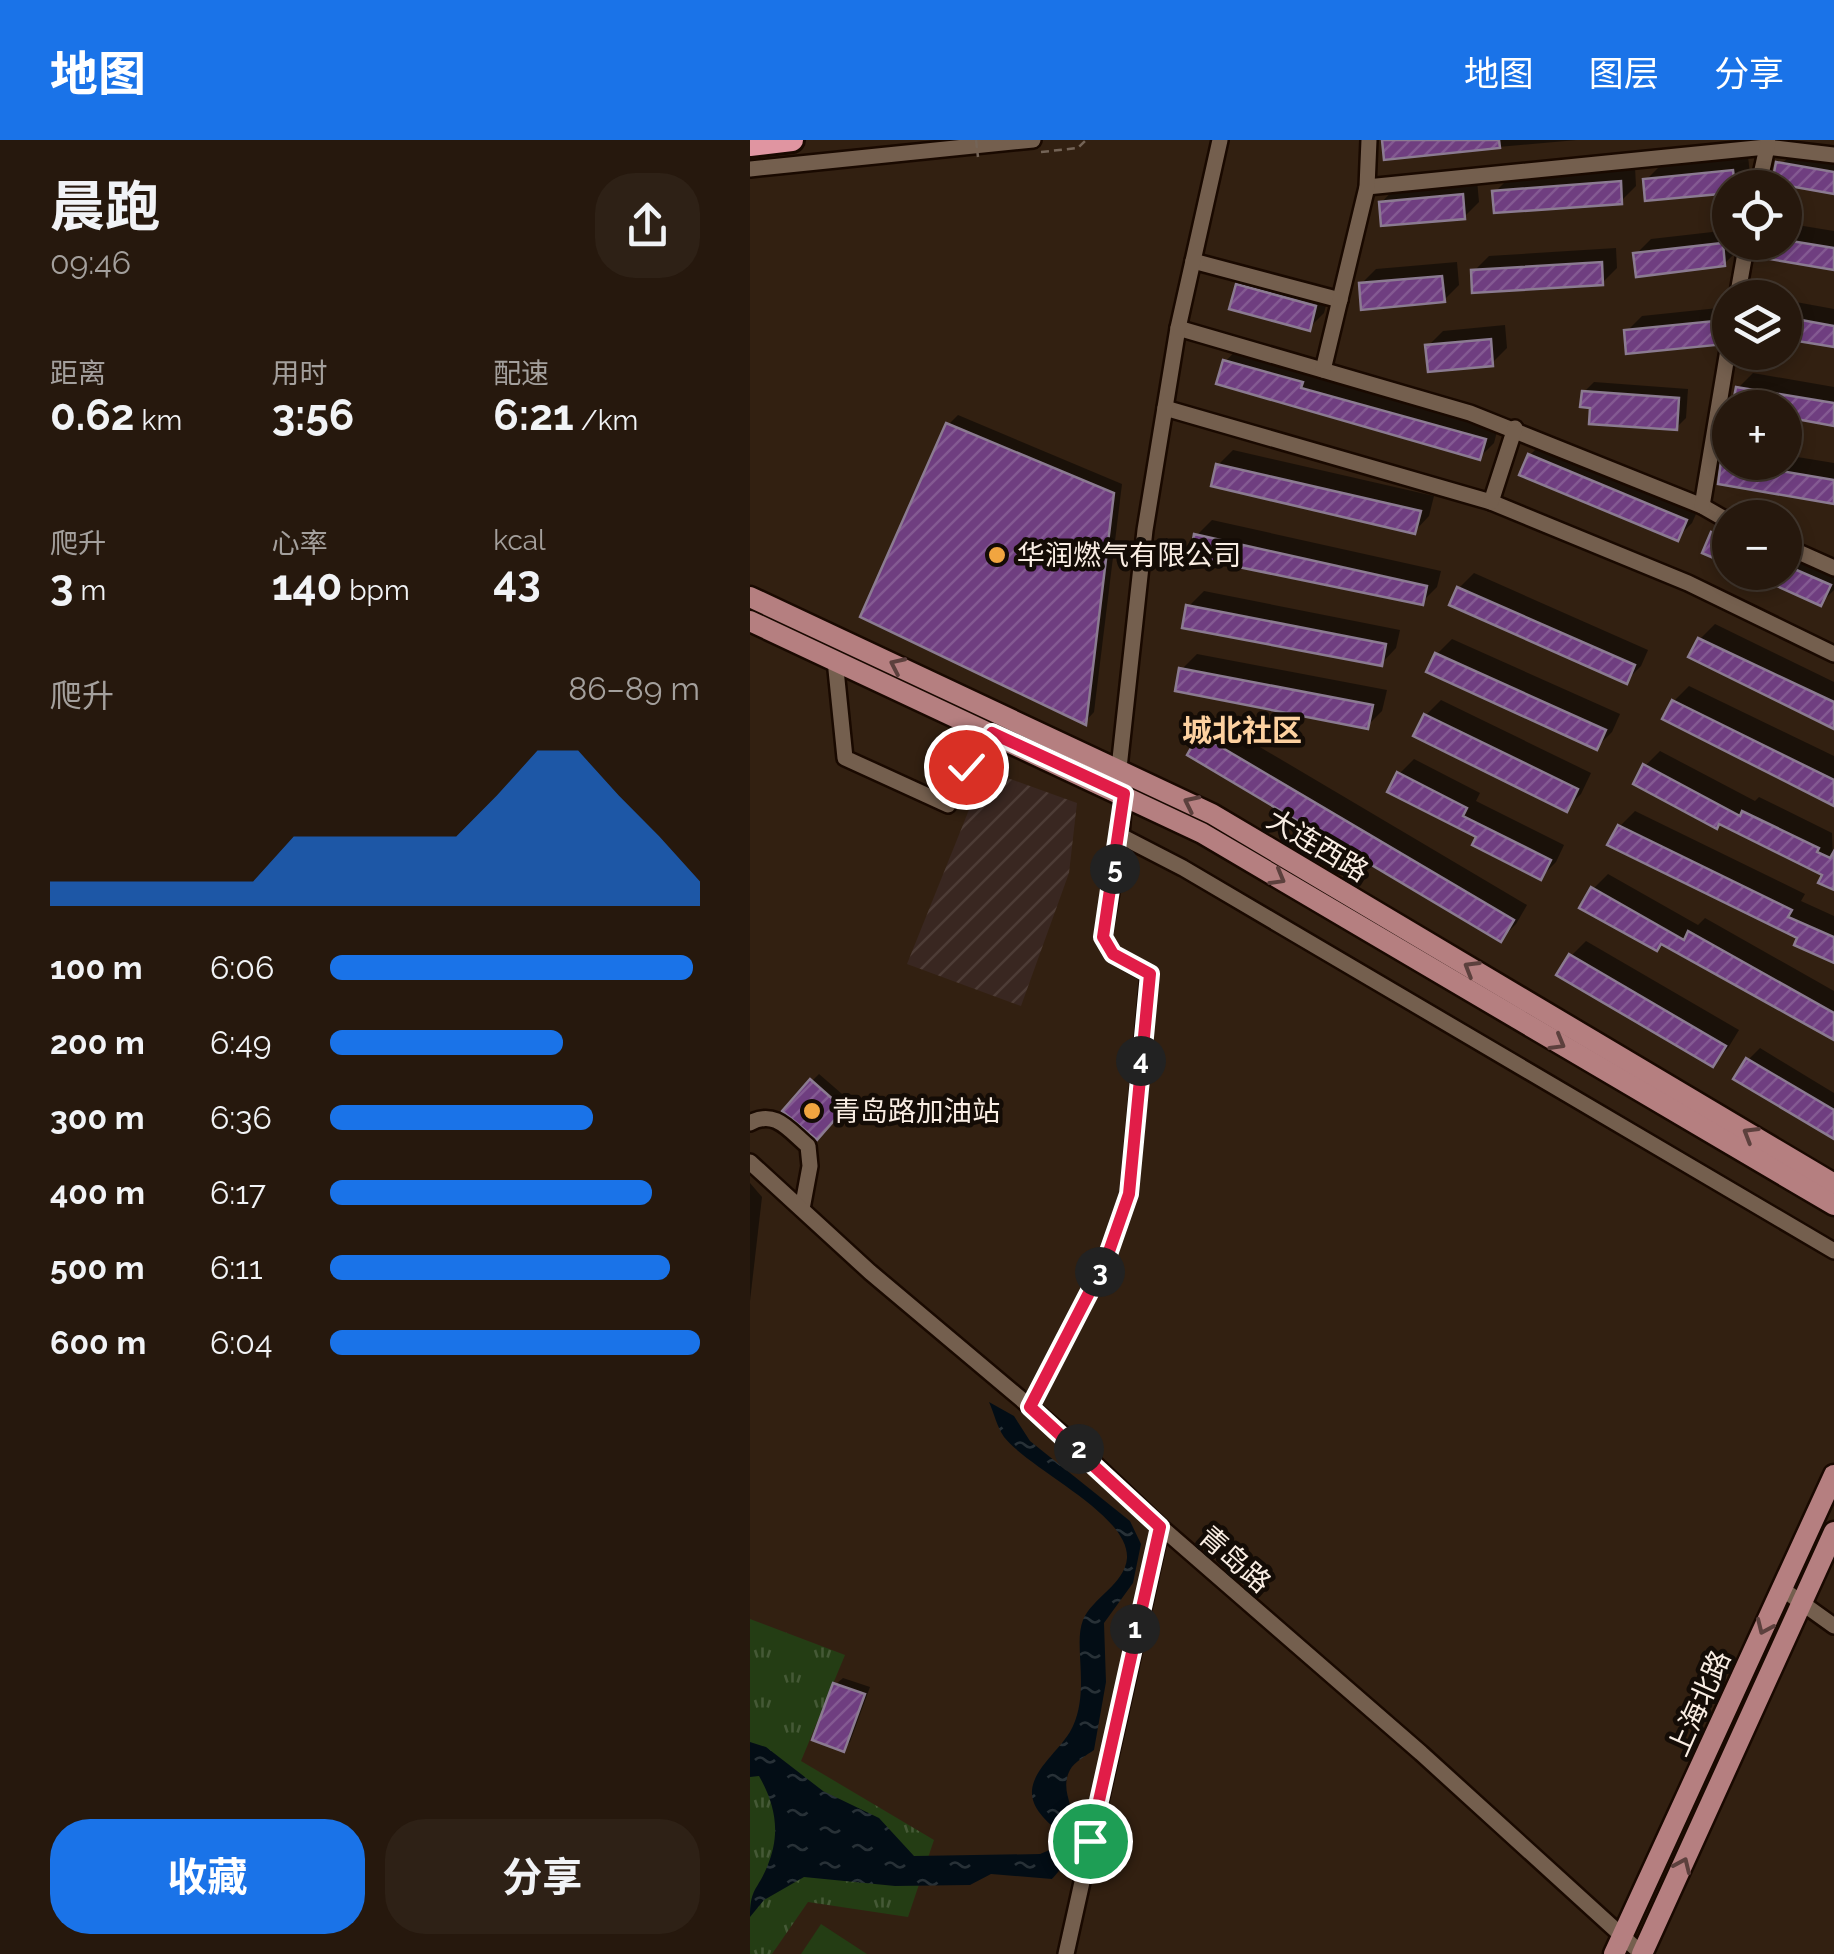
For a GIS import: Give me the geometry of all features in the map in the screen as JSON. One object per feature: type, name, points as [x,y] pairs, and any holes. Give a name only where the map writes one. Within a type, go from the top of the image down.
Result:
[{"type":"highway","points":[[750,145],[792,140]]},
{"type":"main road","name":"大连西路","points":[[750,597],[1212,814],[1834,1184]]},
{"type":"main road","name":"大连西路","points":[[750,622],[1202,833],[1834,1205]]},
{"type":"main road","name":"上海北路","points":[[1618,1945],[1834,1475]]},
{"type":"main road","name":"上海北路","points":[[1642,1954],[1834,1532]]},
{"type":"street","points":[[750,169],[1032,140]]},
{"type":"street","points":[[1118,768],[1145,530],[1178,328],[1220,140]]},
{"type":"street","points":[[1323,370],[1367,188],[1369,140]]},
{"type":"street","points":[[1367,188],[1768,144],[1834,155]]},
{"type":"street","points":[[1762,170],[1768,144]]},
{"type":"street","points":[[1194,261],[1340,300]]},
{"type":"street","points":[[1178,328],[1515,428],[1712,512]]},
{"type":"street","points":[[1702,506],[1725,370]]},
{"type":"street","points":[[1165,408],[1491,502],[1688,583],[1834,654]]},
{"type":"street","points":[[1491,502],[1515,428]]},
{"type":"street","points":[[1802,554],[1834,568]]},
{"type":"street","points":[[834,660],[845,758],[948,805],[966,767],[992,733]]},
{"type":"street","points":[[1030,1407],[1106,1260],[1129,1194],[1150,974],[1113,954],[1103,937],[1124,794]]},
{"type":"street","points":[[1120,836],[1183,868],[1834,1251]]},
{"type":"street","points":[[750,1123],[762,1116],[776,1118],[808,1146],[810,1166],[802,1210]]},
{"type":"street","name":"青岛路","points":[[750,1162],[1421,1753],[1618,1945],[1642,1954]]},
{"type":"street","points":[[1066,1954],[1160,1527]]},
{"type":"street","points":[[1781,1588],[1834,1626]]},
{"type":"path","points":[[976,140],[978,157]]},
{"type":"path","points":[[1078,148],[1086,140]]},
{"type":"shaded area","points":[[985,770],[1077,803],[1069,873],[1021,1006],[907,964]]},
{"type":"green space","points":[[750,1619],[845,1655],[801,1761],[934,1840],[908,1917],[808,1902],[772,1954],[750,1954]]},
{"type":"green space","points":[[821,1924],[867,1954],[801,1954]]},
{"type":"water","points":[[989,1402],[1014,1416],[1030,1441],[1130,1521],[1141,1544],[1133,1583],[1104,1623],[1106,1682],[1094,1750],[1072,1767],[1066,1782],[1074,1844],[1052,1879],[991,1874],[970,1885],[895,1886],[804,1877],[764,1900],[750,1917],[753,1895],[771,1855],[775,1832],[773,1809],[765,1787],[759,1776],[750,1777],[750,1742],[766,1747],[823,1791],[879,1818],[914,1856],[1040,1854],[1052,1849],[1054,1828],[1036,1807],[1032,1796],[1034,1782],[1069,1734],[1078,1712],[1083,1620],[1121,1576],[1127,1558],[1123,1542],[1096,1509],[1004,1437]]},
{"type":"building","points":[[1382,140],[1499,140],[1500,148],[1384,160]]},
{"type":"building","points":[[1776,162],[1834,172],[1834,194],[1802,188],[1802,170],[1774,170]]},
{"type":"building","points":[[1712,172],[1712,195],[1645,201],[1643,179]]},
{"type":"building","points":[[1621,181],[1622,204],[1494,213],[1492,191]]},
{"type":"building","points":[[1463,194],[1465,219],[1381,226],[1379,202]]},
{"type":"building","points":[[1802,243],[1834,248],[1834,270],[1776,260],[1802,260]]},
{"type":"building","points":[[1712,244],[1712,260],[1724,260],[1725,266],[1636,277],[1633,253]]},
{"type":"building","points":[[1602,262],[1603,285],[1472,293],[1471,270]]},
{"type":"building","points":[[1442,276],[1445,302],[1361,310],[1359,283]]},
{"type":"building","points":[[1236,284],[1316,306],[1310,331],[1229,309]]},
{"type":"building","points":[[1802,320],[1834,326],[1834,347],[1802,342]]},
{"type":"building","points":[[1712,321],[1712,345],[1626,354],[1624,330]]},
{"type":"building","points":[[1491,339],[1493,366],[1428,372],[1425,345]]},
{"type":"building","points":[[1223,360],[1303,382],[1301,388],[1486,439],[1480,460],[1216,384]]},
{"type":"building","points":[[1582,391],[1679,398],[1677,430],[1589,424],[1590,408],[1580,407]]},
{"type":"building","points":[[1802,398],[1834,403],[1834,426],[1802,420]]},
{"type":"building","name":"华润燃气有限公司","points":[[946,423],[1114,493],[1086,725],[860,617]]},
{"type":"building","points":[[1528,454],[1687,520],[1678,541],[1519,475]]},
{"type":"building","points":[[1216,464],[1421,511],[1415,534],[1211,486]]},
{"type":"building","points":[[1802,475],[1834,480],[1834,504],[1718,484],[1719,480],[1802,480]]},
{"type":"building","points":[[1711,532],[1712,532],[1712,557],[1702,553]]},
{"type":"building","points":[[1194,534],[1427,586],[1423,605],[1190,557]]},
{"type":"building","points":[[1802,572],[1831,585],[1821,606],[1786,590],[1802,590]]},
{"type":"building","points":[[1457,587],[1635,665],[1627,684],[1449,605]]},
{"type":"building","points":[[1186,605],[1386,644],[1382,666],[1182,628]]},
{"type":"building","points":[[1698,638],[1834,702],[1834,729],[1688,657]]},
{"type":"building","points":[[1435,653],[1606,730],[1597,750],[1426,672]]},
{"type":"building","points":[[1179,668],[1373,705],[1368,729],[1175,691]]},
{"type":"building","points":[[1672,700],[1834,780],[1834,806],[1662,719]]},
{"type":"building","points":[[1424,714],[1578,789],[1567,812],[1413,736]]},
{"type":"building","points":[[1199,734],[1514,920],[1501,942],[1187,755]]},
{"type":"building","points":[[1643,764],[1740,816],[1742,811],[1819,848],[1817,852],[1830,858],[1834,851],[1834,890],[1818,883],[1822,875],[1719,824],[1717,829],[1633,784]]},
{"type":"building","points":[[1397,772],[1467,808],[1463,816],[1551,860],[1541,880],[1472,845],[1476,837],[1387,792]]},
{"type":"building","points":[[1618,825],[1792,910],[1788,917],[1834,937],[1834,963],[1794,945],[1797,938],[1607,845]]},
{"type":"building","points":[[1591,887],[1684,940],[1688,931],[1834,1013],[1834,1040],[1661,944],[1657,951],[1579,908]]},
{"type":"building","points":[[1569,954],[1726,1046],[1713,1067],[1556,975]]},
{"type":"building","points":[[1746,1058],[1834,1110],[1834,1139],[1733,1079]]},
{"type":"building","name":"青岛路加油站","points":[[810,1079],[844,1109],[817,1140],[782,1111]]},
{"type":"building","points":[[833,1683],[865,1694],[844,1752],[812,1740]]},
{"type":"place","name":"华润燃气有限公司","points":[[997,555]]},
{"type":"place","name":"青岛路加油站","points":[[812,1111]]},
{"type":"district","name":"城北社区","points":[[1242,731]]},
{"type":"route","points":[[966,767],[992,733],[1124,794],[1103,937],[1113,954],[1150,974],[1129,1194],[1106,1260],[1030,1407],[1160,1527],[1090,1841]]}]
